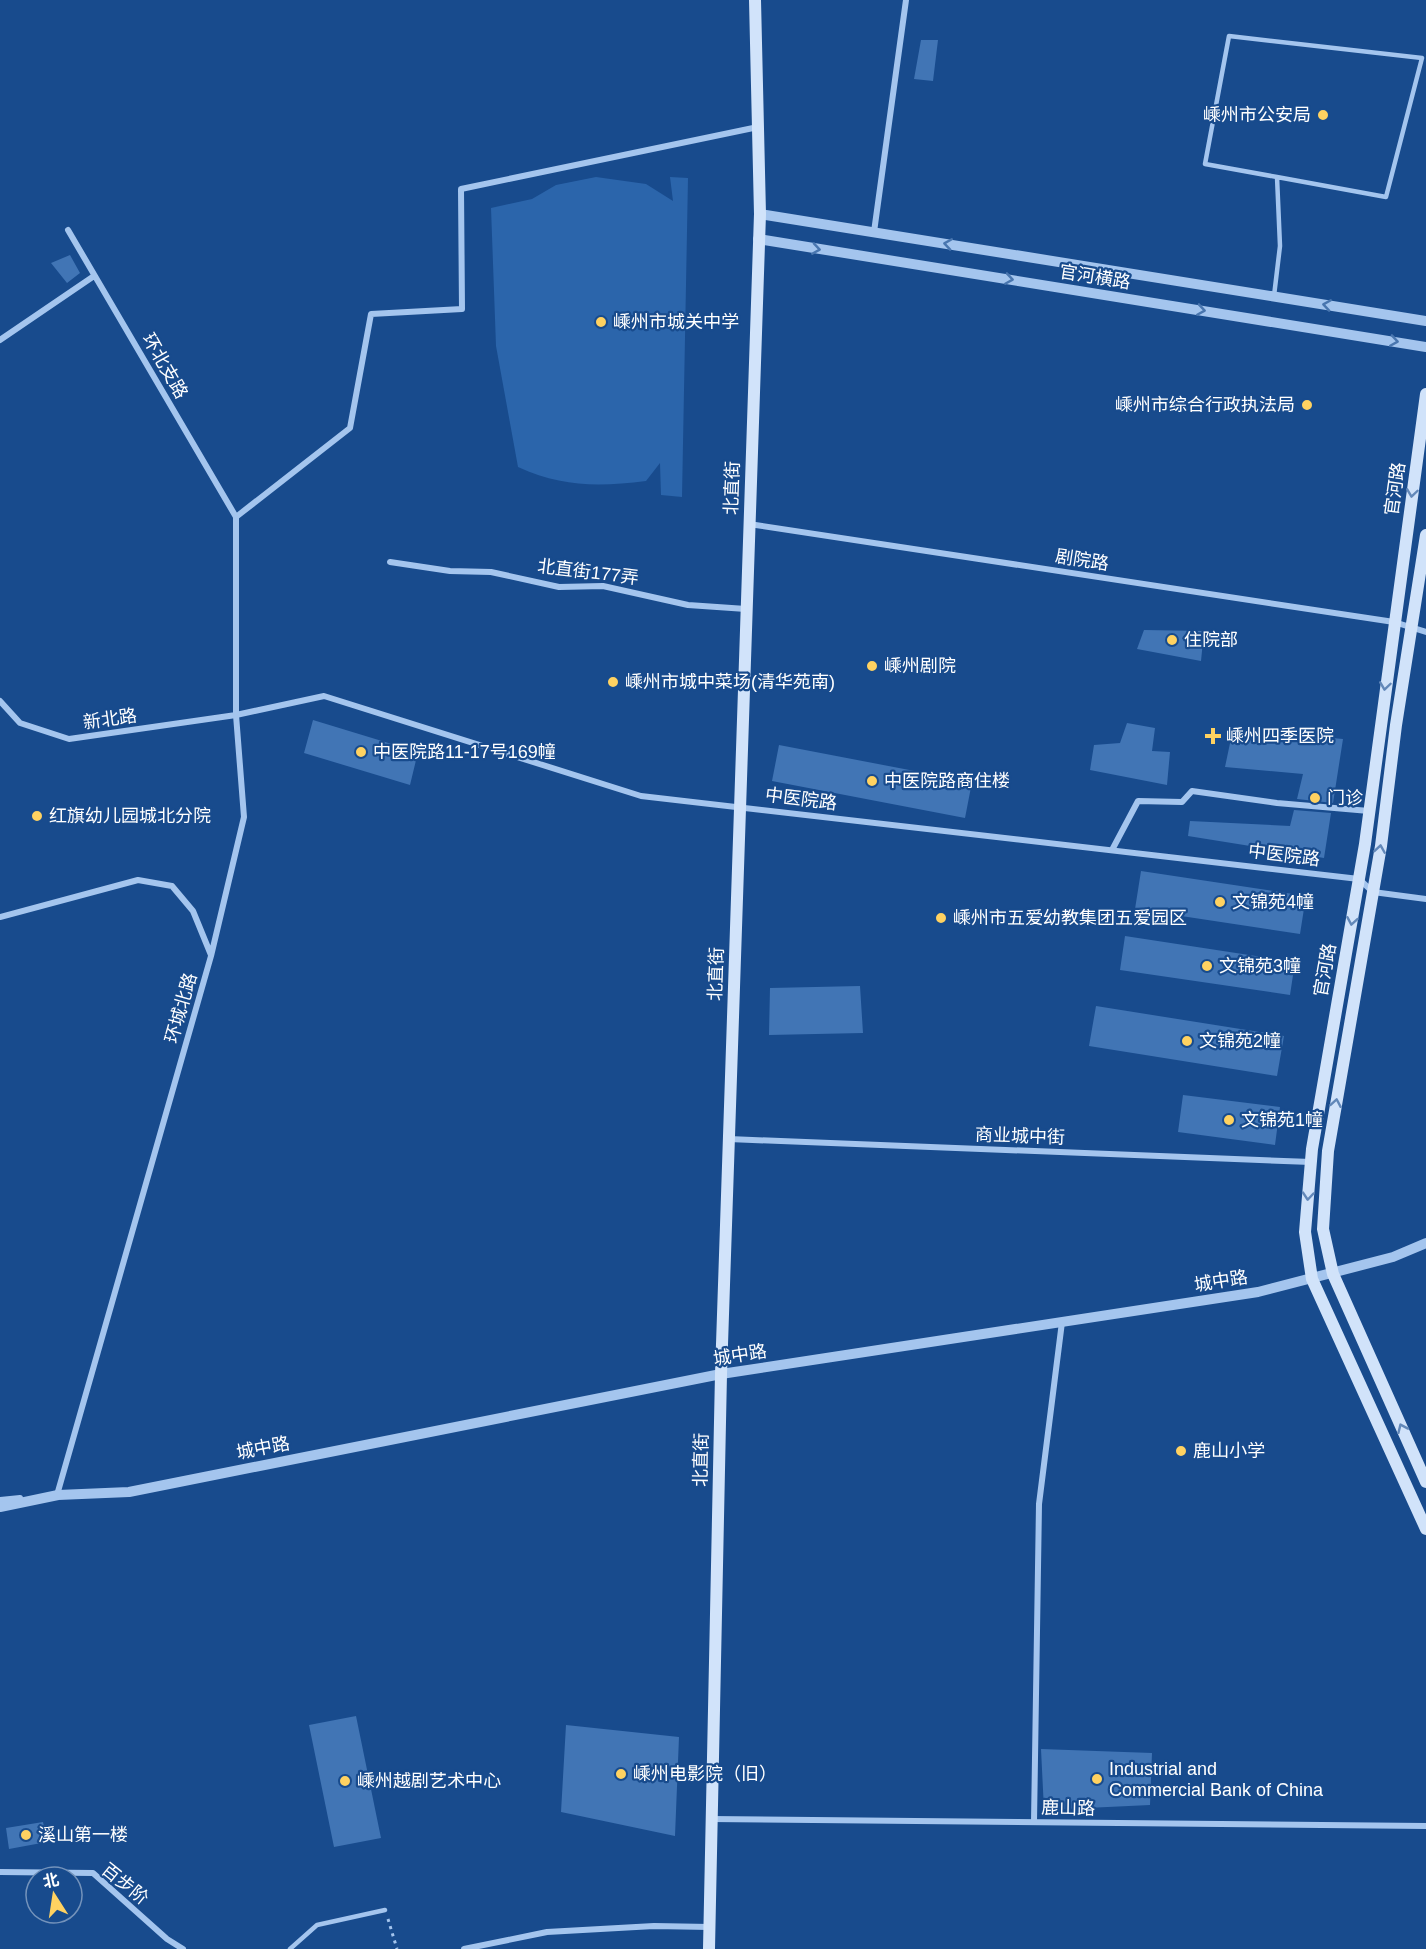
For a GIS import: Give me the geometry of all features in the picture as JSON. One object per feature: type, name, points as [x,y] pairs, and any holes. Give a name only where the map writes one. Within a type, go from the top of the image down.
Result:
[{"type":"main road","name":"北直街","points":[[710,1949],[710,1820],[721,1374],[760,214],[755,0]]},
{"type":"main road","name":"官河路","points":[[1426,394],[1359,879],[1311,1162],[1305,1232],[1312,1279],[1426,1529]]},
{"type":"main road","name":"官河路","points":[[1426,535],[1373,892],[1328,1151],[1323,1229],[1334,1274],[1426,1482]]},
{"type":"street","points":[[874,232],[906,0]]},
{"type":"street","points":[[236,517],[350,428],[371,314],[462,309],[461,189],[758,127]]},
{"type":"street","name":"官河横路","points":[[760,214],[1426,321]]},
{"type":"street","name":"环北支路","points":[[68,230],[236,517]]},
{"type":"street","name":"官河横路","points":[[758,239],[1426,346]]},
{"type":"street","points":[[0,340],[94,276]]},
{"type":"street","name":"环城北路","points":[[58,1495],[211,956],[244,817],[236,715],[236,517]]},
{"type":"street","name":"剧院路","points":[[748,524],[1394,622],[1426,632]]},
{"type":"street","name":"北直街177弄","points":[[390,562],[450,571],[491,572],[559,587],[603,586],[688,605],[746,609]]},
{"type":"street","name":"中医院路","points":[[236,715],[324,696],[641,796],[1359,879]]},
{"type":"street","name":"新北路","points":[[0,701],[20,723],[69,739],[236,715]]},
{"type":"street","points":[[1112,850],[1138,801],[1182,802],[1192,791],[1277,804],[1369,811]]},
{"type":"street","points":[[1359,879],[1373,892],[1426,899]]},
{"type":"street","points":[[0,918],[138,880],[172,886],[193,911],[211,956]]},
{"type":"street","name":"商业城中街","points":[[729,1139],[1311,1162]]},
{"type":"street","name":"城中路","points":[[0,1507],[58,1495],[129,1492],[721,1374],[1258,1293],[1393,1257],[1426,1242]]},
{"type":"street","points":[[1034,1822],[1039,1504],[1062,1322]]},
{"type":"street","points":[[0,1500],[58,1495]]},
{"type":"street","name":"鹿山路","points":[[710,1820],[1426,1826]]},
{"type":"street","name":"百步阶","points":[[0,1872],[93,1874],[167,1939],[183,1949]]},
{"type":"street","points":[[464,1949],[547,1932],[654,1926],[710,1927]]},
{"type":"lane","points":[[1228,36],[1422,58],[1386,197],[1277,177],[1205,164],[1228,36]]},
{"type":"lane","points":[[1274,296],[1280,246],[1277,177]]},
{"type":"lane","points":[[290,1949],[317,1925],[385,1910]]},
{"type":"path","points":[[385,1910],[397,1949]]},
{"type":"shaded area","points":[[596,177],[646,184],[673,201],[670,177],[688,178],[682,497],[661,495],[660,463],[646,481],[612,484],[565,482],[534,474],[518,467],[496,346],[491,208],[532,199],[556,185]]},
{"type":"building","points":[[921,40],[938,40],[933,81],[914,79]]},
{"type":"building","points":[[70,255],[80,273],[67,283],[51,263]]},
{"type":"building","name":"住院部","points":[[1144,630],[1204,631],[1201,661],[1137,649]]},
{"type":"building","name":"中医院路11-17号169幢","points":[[313,720],[418,752],[410,785],[304,753]]},
{"type":"building","points":[[1127,723],[1155,728],[1152,751],[1170,752],[1167,785],[1090,770],[1094,745],[1120,743]]},
{"type":"building","points":[[1233,729],[1343,739],[1333,803],[1297,799],[1303,774],[1225,767]]},
{"type":"building","name":"中医院路商住楼","points":[[779,745],[972,782],[965,818],[772,781]]},
{"type":"building","points":[[1294,810],[1331,813],[1324,858],[1188,836],[1190,821],[1290,826]]},
{"type":"building","name":"文锦苑4幢","points":[[1141,871],[1306,896],[1300,934],[1135,909]]},
{"type":"building","name":"文锦苑3幢","points":[[1125,936],[1295,962],[1290,995],[1120,970]]},
{"type":"building","points":[[860,986],[863,1033],[769,1035],[770,988]]},
{"type":"building","name":"文锦苑2幢","points":[[1096,1006],[1284,1036],[1277,1076],[1089,1046]]},
{"type":"building","name":"文锦苑1幢","points":[[1183,1095],[1280,1107],[1275,1145],[1178,1132]]},
{"type":"building","name":"嵊州越剧艺术中心","points":[[356,1716],[381,1838],[334,1847],[309,1725]]},
{"type":"building","name":"嵊州电影院（旧）","points":[[566,1725],[679,1737],[675,1836],[561,1812]]},
{"type":"building","name":"Industrial and Commercial Bank of China","points":[[1041,1749],[1152,1753],[1150,1805],[1044,1810]]},
{"type":"building","name":"溪山第一楼","points":[[43,1822],[47,1842],[9,1849],[6,1828]]},
{"type":"place","name":"嵊州市公安局","points":[[1323,115]]},
{"type":"place","name":"嵊州市城关中学","points":[[601,322]]},
{"type":"place","name":"嵊州市综合行政执法局","points":[[1307,405]]},
{"type":"place","name":"住院部","points":[[1172,640]]},
{"type":"place","name":"嵊州剧院","points":[[872,666]]},
{"type":"place","name":"嵊州市城中菜场(清华苑南)","points":[[613,682]]},
{"type":"place","name":"嵊州四季医院","points":[[1213,736]]},
{"type":"place","name":"中医院路11-17号169幢","points":[[361,752]]},
{"type":"place","name":"中医院路商住楼","points":[[872,781]]},
{"type":"place","name":"门诊","points":[[1315,798]]},
{"type":"place","name":"红旗幼儿园城北分院","points":[[37,816]]},
{"type":"place","name":"文锦苑4幢","points":[[1220,902]]},
{"type":"place","name":"嵊州市五爱幼教集团五爱园区","points":[[941,918]]},
{"type":"place","name":"文锦苑3幢","points":[[1207,966]]},
{"type":"place","name":"文锦苑2幢","points":[[1187,1041]]},
{"type":"place","name":"文锦苑1幢","points":[[1229,1120]]},
{"type":"place","name":"鹿山小学","points":[[1181,1451]]},
{"type":"place","name":"嵊州电影院（旧）","points":[[621,1774]]},
{"type":"place","name":"Industrial and Commercial Bank of China","points":[[1097,1779]]},
{"type":"place","name":"嵊州越剧艺术中心","points":[[345,1781]]},
{"type":"place","name":"溪山第一楼","points":[[26,1835]]}]
